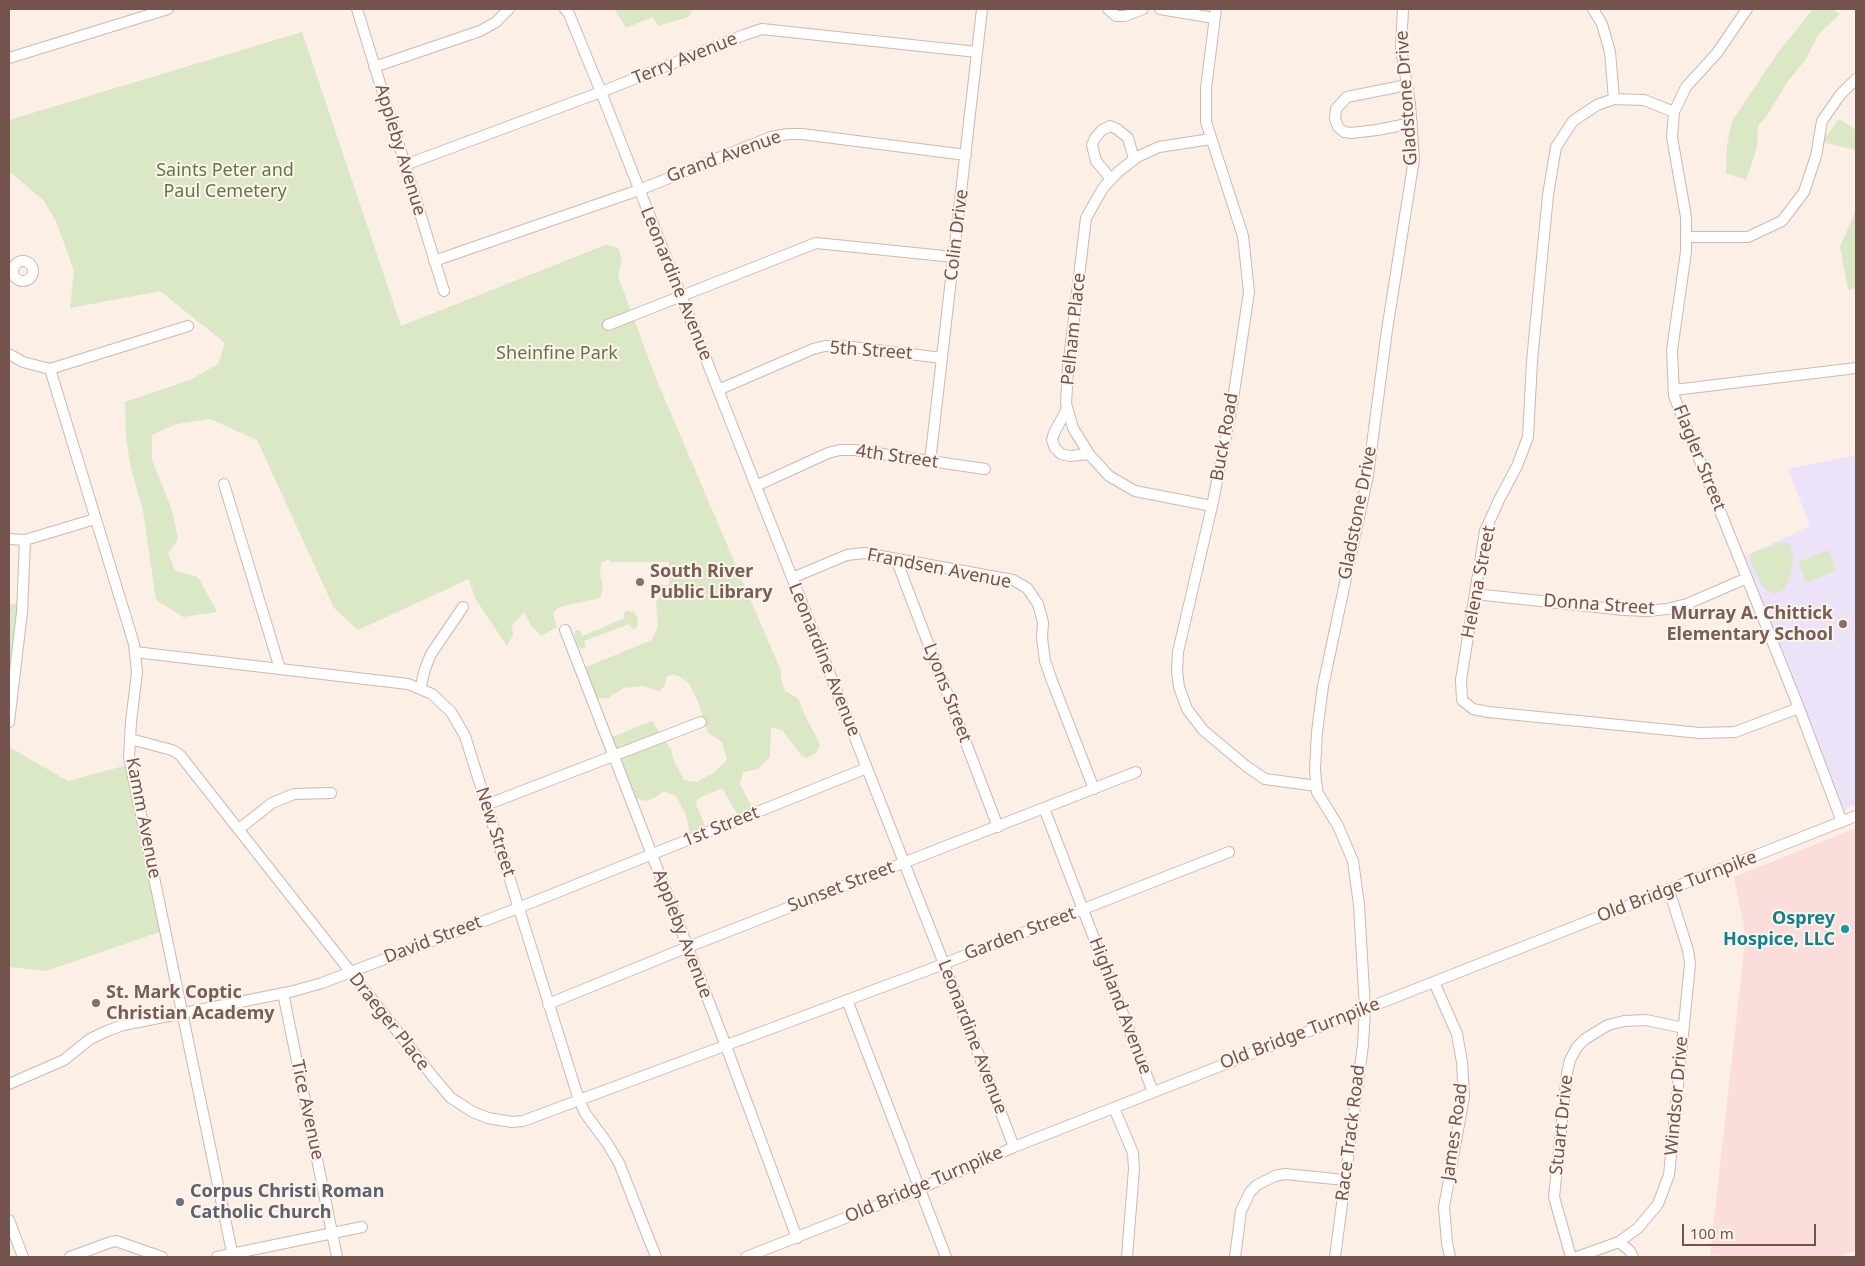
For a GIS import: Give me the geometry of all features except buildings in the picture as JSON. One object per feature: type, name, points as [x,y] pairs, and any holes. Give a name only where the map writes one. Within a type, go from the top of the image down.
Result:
[{"type":"street","points":[[9,58],[168,9]]},
{"type":"street","name":"Appleby Avenue","points":[[357,9],[444,291]]},
{"type":"street","points":[[374,67],[480,31],[496,22],[509,9]]},
{"type":"street","name":"Leonardine Avenue","points":[[564,9],[569,14],[602,92],[638,190],[867,768],[1014,1147]]},
{"type":"street","name":"Colin Drive","points":[[930,462],[982,9]]},
{"type":"street","points":[[1108,9],[1116,16],[1125,16],[1143,9]]},
{"type":"street","points":[[1160,9],[1215,14]]},
{"type":"street","name":"Gladstone Drive","points":[[1365,1009],[1359,905],[1353,861],[1338,826],[1318,792],[1315,770],[1322,686],[1368,475],[1387,330],[1414,159],[1412,123],[1401,48],[1403,9]]},
{"type":"street","points":[[1593,9],[1602,24],[1610,52],[1614,99]]},
{"type":"street","name":"Flagler Street","points":[[1747,9],[1716,53],[1686,87],[1674,112],[1672,137],[1686,217],[1686,252],[1672,350],[1674,396],[1799,708],[1842,822]]},
{"type":"street","name":"Buck Road","points":[[1215,14],[1206,88],[1206,122],[1243,236],[1249,292],[1232,406],[1212,506],[1178,652],[1177,671],[1179,687],[1187,709],[1203,730],[1264,779],[1317,786]]},
{"type":"street","name":"Terry Avenue","points":[[405,165],[602,92],[762,29],[977,52]]},
{"type":"street","points":[[1686,237],[1748,237],[1782,221],[1804,192],[1816,156],[1822,121],[1840,95],[1856,79]]},
{"type":"street","points":[[1407,85],[1347,97],[1336,109],[1335,119],[1338,127],[1344,132],[1351,133],[1412,123]]},
{"type":"street","name":"Helena Street","points":[[1674,112],[1644,100],[1614,99],[1597,106],[1573,121],[1556,147],[1548,195],[1532,361],[1528,437],[1517,466],[1485,531],[1461,680],[1462,700],[1473,709],[1488,712],[1700,733],[1736,732],[1799,708]]},
{"type":"street","points":[[1111,179],[1096,161],[1092,145],[1102,130],[1110,126],[1128,138],[1134,159]]},
{"type":"street","name":"Grand Avenue","points":[[434,261],[638,190],[771,137],[802,134],[966,155]]},
{"type":"street","name":"Pelham Place","points":[[1211,139],[1159,147],[1134,159],[1103,188],[1086,218],[1068,368],[1066,404],[1073,428],[1089,454],[1109,476],[1135,491],[1212,506]]},
{"type":"street","points":[[608,324],[816,243],[954,257]]},
{"type":"street","points":[[9,354],[22,362],[50,369],[188,326]]},
{"type":"street","name":"5th Street","points":[[718,390],[813,349],[825,346],[844,346],[942,358]]},
{"type":"street","points":[[1674,390],[1856,368]]},
{"type":"street","name":"Kamm Avenue","points":[[50,369],[134,644],[136,672],[129,757],[233,1256]]},
{"type":"street","points":[[1067,409],[1052,440],[1055,448],[1061,454],[1070,456],[1089,454]]},
{"type":"street","name":"4th Street","points":[[756,486],[828,453],[840,450],[855,450],[985,469]]},
{"type":"street","points":[[224,484],[280,669]]},
{"type":"street","points":[[9,539],[25,540],[95,519]]},
{"type":"street","points":[[9,722],[22,612],[25,540]]},
{"type":"street","name":"Frandsen Avenue","points":[[792,578],[847,555],[864,553],[1014,580],[1027,588],[1038,604],[1043,622],[1042,638],[1046,661],[1094,789]]},
{"type":"street","name":"Lyons Street","points":[[896,559],[998,827]]},
{"type":"street","name":"Donna Street","points":[[1475,594],[1615,609],[1667,609],[1687,604],[1747,578]]},
{"type":"street","points":[[420,689],[424,669],[430,654],[463,607]]},
{"type":"street","name":"Appleby Avenue","points":[[565,630],[726,1046],[797,1238]]},
{"type":"street","name":"New Street","points":[[135,652],[398,682],[432,694],[445,705],[459,723],[465,736],[579,1100],[585,1114],[607,1143],[619,1163],[656,1257]]},
{"type":"street","points":[[486,805],[701,722]]},
{"type":"street","name":"Draeger Place","points":[[130,739],[172,750],[180,755],[434,1078],[451,1098],[473,1112],[503,1121],[523,1121],[726,1046]]},
{"type":"street","name":"1st Street","points":[[519,907],[867,768]]},
{"type":"street","name":"Sunset Street","points":[[548,1004],[688,947],[1136,772]]},
{"type":"street","points":[[239,829],[272,803],[294,794],[310,792],[331,793]]},
{"type":"street","name":"Highland Avenue","points":[[1044,808],[1153,1092]]},
{"type":"street","name":"Old Bridge Turnpike","points":[[746,1257],[919,1189],[1014,1147],[1856,816]]},
{"type":"street","name":"Garden Street","points":[[726,1046],[944,964],[1229,852]]},
{"type":"street","name":"Windsor Drive","points":[[1577,1257],[1619,1242],[1646,1220],[1658,1204],[1671,1167],[1690,964],[1688,950],[1668,890]]},
{"type":"street","name":"David Street","points":[[9,1084],[64,1060],[90,1039],[123,1025],[283,993],[322,983],[519,907]]},
{"type":"street","name":"James Road","points":[[1434,982],[1457,1034],[1462,1062],[1464,1097],[1444,1208],[1450,1257]]},
{"type":"street","name":"Tice Avenue","points":[[283,993],[338,1257]]},
{"type":"street","points":[[847,1000],[946,1257]]},
{"type":"street","name":"Race Track Road","points":[[1335,1257],[1363,1045],[1365,1009]]},
{"type":"street","name":"Stuart Drive","points":[[1571,1257],[1554,1197],[1570,1060],[1577,1047],[1585,1039],[1608,1025],[1624,1021],[1646,1020],[1684,1028]]},
{"type":"street","points":[[1114,1108],[1133,1153],[1134,1170],[1127,1257]]},
{"type":"street","points":[[1235,1257],[1241,1211],[1247,1197],[1257,1185],[1275,1176],[1285,1174],[1345,1180]]},
{"type":"street","points":[[9,1220],[23,1257]]},
{"type":"street","points":[[217,1257],[233,1256],[332,1232],[362,1227]]},
{"type":"street","points":[[70,1257],[111,1242],[162,1257]]},
{"type":"street","points":[[1619,1242],[1630,1251],[1633,1257]]},
{"type":"shaded area","points":[[1856,455],[1856,804],[1843,810],[1743,557],[1810,526],[1788,469]]},
{"type":"shaded area","points":[[1856,828],[1856,1250],[1838,1257],[1721,1257],[1721,1255],[1710,1255],[1745,942],[1744,926],[1734,877]]},
{"type":"green space","points":[[614,9],[694,9],[688,17],[659,26],[652,17],[626,28]]},
{"type":"green space","points":[[1813,9],[1832,9],[1840,14],[1818,35],[1806,59],[1788,81],[1766,117],[1758,126],[1757,147],[1746,180],[1726,173],[1727,145],[1732,121],[1777,54]]},
{"type":"green space","points":[[302,32],[401,326],[605,245],[618,248],[622,261],[618,276],[655,376],[781,671],[781,679],[785,691],[798,698],[820,746],[815,754],[806,758],[801,755],[782,730],[771,727],[770,757],[758,769],[743,772],[740,784],[755,813],[740,819],[722,788],[697,799],[696,804],[707,831],[691,839],[686,815],[676,796],[663,791],[658,796],[646,801],[629,796],[607,739],[652,721],[671,749],[674,761],[684,780],[697,782],[713,773],[727,760],[722,742],[708,733],[699,704],[689,683],[680,677],[673,674],[666,677],[665,686],[659,691],[643,686],[624,688],[608,698],[592,699],[581,669],[652,640],[658,626],[656,602],[662,593],[660,585],[669,585],[669,562],[611,562],[608,559],[601,563],[600,575],[603,587],[600,598],[559,607],[553,613],[557,627],[541,636],[531,625],[524,612],[512,625],[513,635],[507,646],[475,598],[469,579],[358,630],[334,608],[257,440],[210,419],[176,424],[152,435],[152,460],[172,510],[178,539],[168,553],[175,571],[198,577],[217,612],[183,617],[156,600],[143,511],[131,468],[126,439],[125,402],[190,380],[218,364],[225,343],[160,291],[70,308],[74,271],[56,221],[44,201],[9,171],[9,120]]},
{"type":"green space","points":[[1839,119],[1856,130],[1856,150],[1822,142]]},
{"type":"green space","points":[[1856,210],[1856,288],[1848,290],[1840,247]]},
{"type":"green space","points":[[1781,542],[1789,544],[1794,559],[1788,582],[1783,590],[1775,594],[1765,589],[1760,582],[1751,562],[1751,556],[1753,553]]},
{"type":"green space","points":[[1828,550],[1836,571],[1806,583],[1798,562]]},
{"type":"green space","points":[[9,604],[23,605],[9,725]]},
{"type":"green space","points":[[626,611],[634,612],[637,616],[638,625],[634,630],[629,624],[584,641],[586,647],[584,649],[578,647],[574,635],[576,630],[580,631],[582,636],[625,618],[624,614]]},
{"type":"green space","points":[[9,747],[68,781],[131,764],[165,930],[46,971],[9,967]]},
{"type":"place","name":"South River Public Library","points":[[640,582]]},
{"type":"place","name":"Murray A. Chittick Elementary School","points":[[1843,624]]},
{"type":"place","name":"Osprey Hospice, LLC","points":[[1845,929]]},
{"type":"place","name":"St. Mark Coptic Christian Academy","points":[[96,1003]]},
{"type":"place","name":"Corpus Christi Roman Catholic Church","points":[[180,1202]]},
{"type":"park label","name":"Saints Peter and Paul Cemetery","points":[[225,181]]},
{"type":"park label","name":"Sheinfine Park","points":[[557,354]]}]
